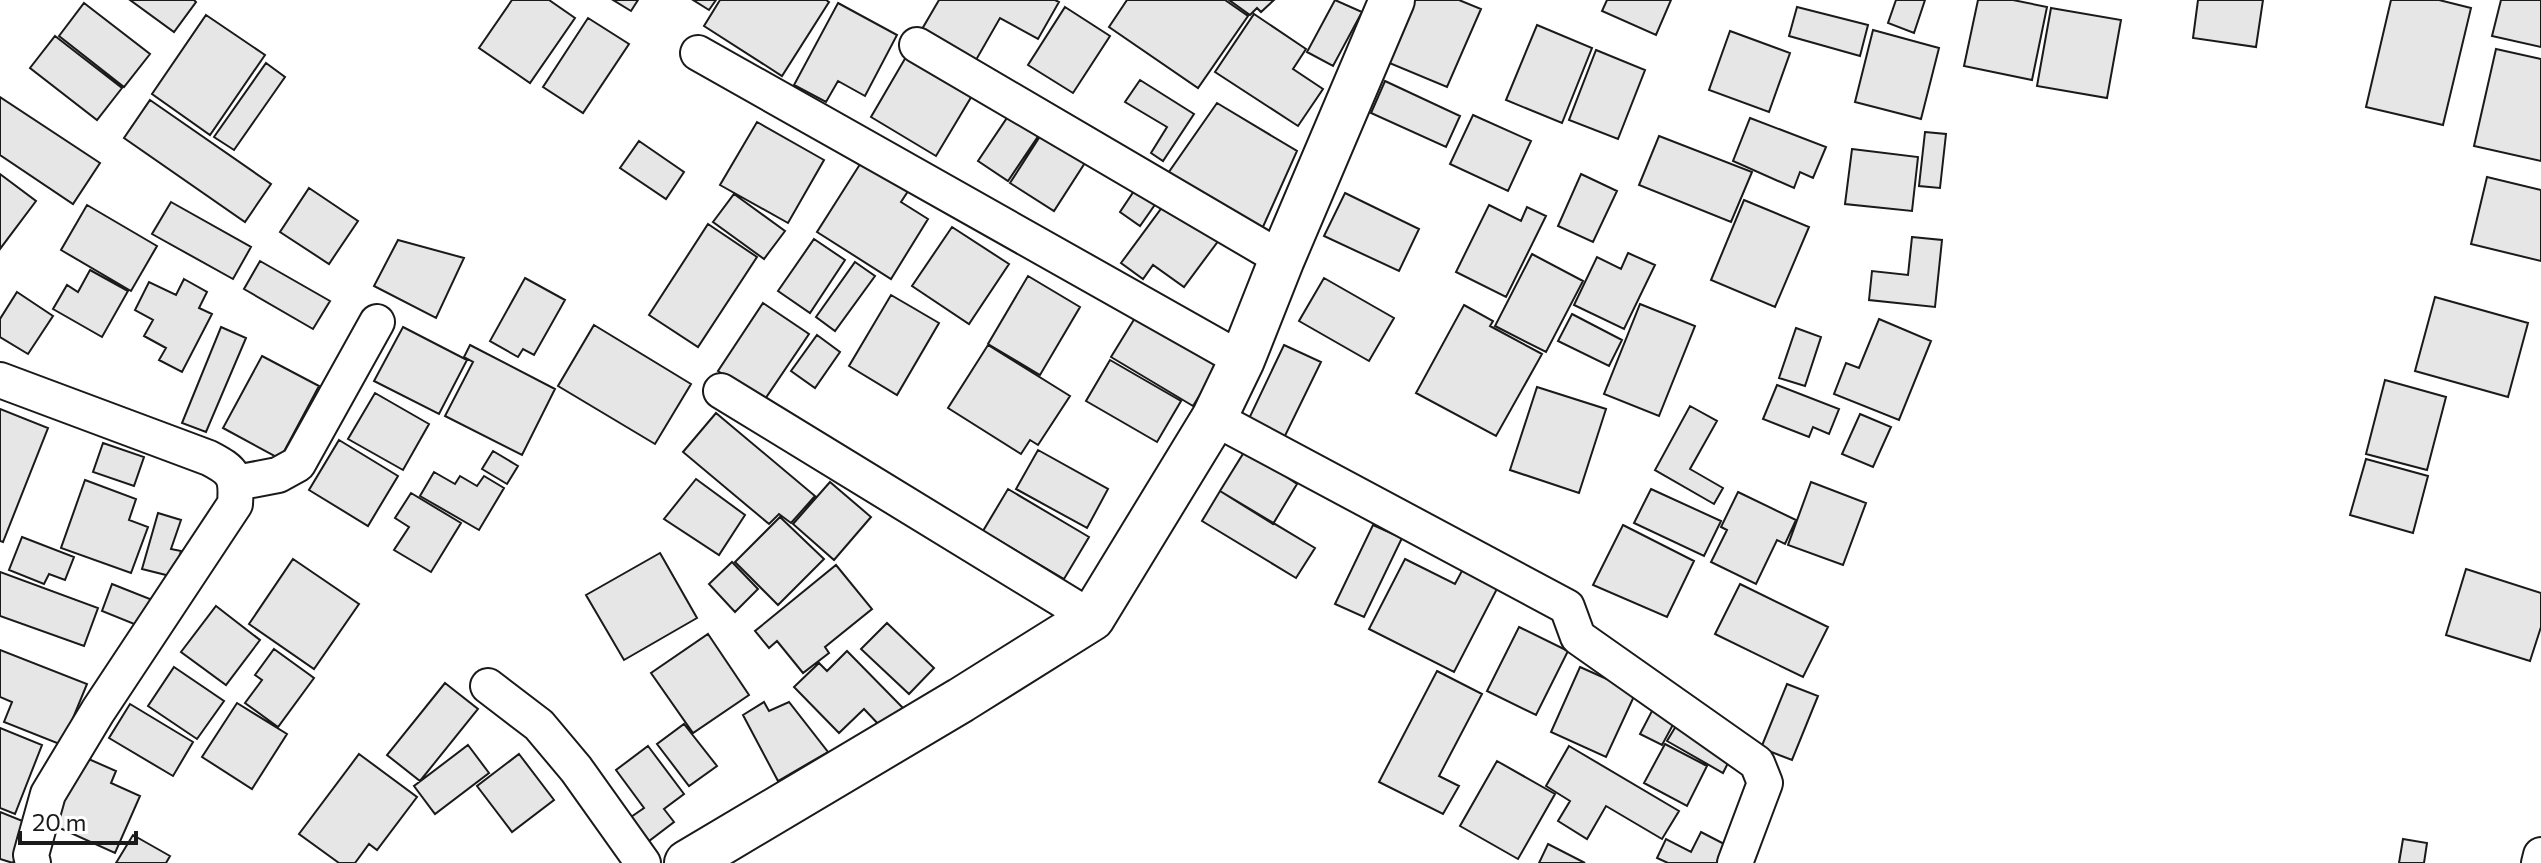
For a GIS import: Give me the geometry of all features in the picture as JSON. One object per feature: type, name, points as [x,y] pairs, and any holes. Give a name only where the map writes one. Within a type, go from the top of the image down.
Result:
[{"type":"main road","points":[[687,863],[1092,618],[1214,418],[1242,360],[1392,0]]},
{"type":"street","points":[[917,45],[1282,259]]},
{"type":"street","points":[[698,53],[1242,360]]},
{"type":"street","points":[[236,483],[278,475],[298,464],[377,322]]},
{"type":"street","points":[[0,380],[209,458],[229,468],[236,483],[235,504],[98,711],[48,794],[31,855],[33,863]]},
{"type":"street","points":[[721,391],[1092,618]]},
{"type":"street","points":[[1214,418],[1567,607],[1578,637],[1757,763],[1765,783],[1735,863]]},
{"type":"street","points":[[488,686],[539,725],[576,769],[643,863]]},
{"type":"street","points":[[2539,863],[2541,855]]},
{"type":"building","points":[[130,0],[194,0],[196,2],[174,32]]},
{"type":"building","points":[[512,0],[549,0],[575,18],[530,83],[479,48]]},
{"type":"building","points":[[613,0],[638,0],[631,11]]},
{"type":"building","points":[[693,0],[716,0],[709,10]]},
{"type":"building","points":[[720,0],[829,2],[782,76],[704,26]]},
{"type":"building","points":[[939,0],[1059,2],[1038,39],[1000,18],[972,67],[918,36]]},
{"type":"building","points":[[1127,0],[1225,0],[1248,16],[1198,88],[1109,27]]},
{"type":"building","points":[[1229,0],[1274,0],[1261,12],[1257,8],[1250,15]]},
{"type":"building","points":[[1335,0],[1362,12],[1333,66],[1307,52]]},
{"type":"building","points":[[1413,0],[1459,0],[1481,9],[1447,87],[1387,62]]},
{"type":"building","points":[[1607,0],[1671,0],[1656,35],[1602,11]]},
{"type":"building","points":[[1896,0],[1925,0],[1914,33],[1888,23]]},
{"type":"building","points":[[1978,0],[2013,0],[2047,7],[2032,80],[1964,66]]},
{"type":"building","points":[[2198,0],[2263,0],[2256,47],[2193,38]]},
{"type":"building","points":[[2391,0],[2439,0],[2471,8],[2443,125],[2366,107]]},
{"type":"building","points":[[2501,0],[2541,0],[2541,47],[2492,36]]},
{"type":"building","points":[[84,3],[150,54],[124,87],[59,36]]},
{"type":"building","points":[[838,3],[897,35],[865,96],[838,81],[826,102],[794,85]]},
{"type":"building","points":[[1065,7],[1110,36],[1073,93],[1028,65]]},
{"type":"building","points":[[1797,7],[1868,25],[1860,56],[1789,36]]},
{"type":"building","points":[[2051,8],[2121,20],[2107,98],[2037,86]]},
{"type":"building","points":[[1254,14],[1306,49],[1293,69],[1323,89],[1298,126],[1215,72]]},
{"type":"building","points":[[206,15],[265,55],[210,135],[152,94]]},
{"type":"building","points":[[588,18],[629,44],[583,113],[543,87]]},
{"type":"building","points":[[1537,25],[1592,48],[1562,123],[1506,100]]},
{"type":"building","points":[[1873,30],[1939,48],[1921,119],[1855,102]]},
{"type":"building","points":[[1730,31],[1790,53],[1769,112],[1709,90]]},
{"type":"building","points":[[55,36],[122,88],[97,120],[30,68]]},
{"type":"building","points":[[2496,49],[2541,59],[2541,161],[2474,146]]},
{"type":"building","points":[[910,50],[976,89],[936,156],[871,117]]},
{"type":"building","points":[[1596,50],[1645,70],[1618,139],[1569,120]]},
{"type":"building","points":[[266,63],[285,77],[234,150],[214,137]]},
{"type":"building","points":[[1140,80],[1194,114],[1163,161],[1151,153],[1167,127],[1125,102]]},
{"type":"building","points":[[1385,81],[1460,116],[1446,147],[1371,113]]},
{"type":"building","points":[[0,97],[100,163],[73,204],[0,155]]},
{"type":"building","points":[[150,100],[271,184],[245,222],[124,138]]},
{"type":"building","points":[[1217,103],[1297,151],[1258,238],[1164,179]]},
{"type":"building","points":[[1015,106],[1045,126],[1008,181],[978,161]]},
{"type":"building","points":[[1473,115],[1531,141],[1508,191],[1450,164]]},
{"type":"building","points":[[1750,118],[1826,147],[1813,178],[1800,172],[1794,188],[1733,161]]},
{"type":"building","points":[[757,122],[824,160],[788,223],[720,185]]},
{"type":"building","points":[[1046,127],[1090,155],[1054,211],[1010,183]]},
{"type":"building","points":[[1925,132],[1946,134],[1940,188],[1919,186]]},
{"type":"building","points":[[1659,136],[1752,172],[1731,222],[1639,185]]},
{"type":"building","points":[[639,141],[684,172],[666,199],[620,168]]},
{"type":"building","points":[[1852,149],[1918,157],[1912,211],[1845,204]]},
{"type":"building","points":[[869,150],[916,179],[901,202],[928,219],[891,279],[817,232]]},
{"type":"building","points":[[0,174],[36,201],[0,249]]},
{"type":"building","points":[[1581,174],[1617,191],[1593,242],[1558,226]]},
{"type":"building","points":[[2487,177],[2541,190],[2541,261],[2471,244]]},
{"type":"building","points":[[1140,182],[1161,196],[1140,226],[1120,212]]},
{"type":"building","points":[[309,188],[358,221],[329,264],[280,232]]},
{"type":"building","points":[[1345,193],[1419,229],[1399,271],[1324,236]]},
{"type":"building","points":[[734,194],[785,231],[764,259],[713,222]]},
{"type":"building","points":[[1169,198],[1222,236],[1184,287],[1153,265],[1143,279],[1121,263]]},
{"type":"building","points":[[1744,200],[1809,227],[1775,307],[1711,280]]},
{"type":"building","points":[[171,202],[251,247],[233,279],[152,234]]},
{"type":"building","points":[[87,205],[157,246],[131,291],[61,250]]},
{"type":"building","points":[[1489,205],[1521,221],[1527,207],[1546,216],[1506,297],[1456,272]]},
{"type":"building","points":[[708,224],[757,257],[698,347],[649,315]]},
{"type":"building","points":[[952,227],[1009,264],[969,324],[912,286]]},
{"type":"building","points":[[1912,237],[1942,240],[1935,307],[1869,300],[1872,271],[1908,275]]},
{"type":"building","points":[[814,239],[845,260],[810,313],[778,291]]},
{"type":"building","points":[[398,240],[464,258],[436,318],[374,286]]},
{"type":"building","points":[[1628,253],[1655,265],[1624,329],[1574,305],[1597,257],[1621,269]]},
{"type":"building","points":[[1532,254],[1583,281],[1546,352],[1495,326]]},
{"type":"building","points":[[260,261],[330,301],[313,329],[244,289]]},
{"type":"building","points":[[855,262],[875,276],[835,331],[816,317]]},
{"type":"building","points":[[90,270],[128,291],[102,337],[53,309],[67,285],[78,292]]},
{"type":"building","points":[[1028,276],[1080,307],[1040,375],[988,344]]},
{"type":"building","points":[[525,278],[565,300],[534,355],[523,349],[518,357],[490,341]]},
{"type":"building","points":[[1324,278],[1394,318],[1369,361],[1299,321]]},
{"type":"building","points":[[184,279],[207,292],[199,308],[212,314],[182,372],[159,360],[166,348],[144,336],[153,320],[135,310],[149,282],[176,295]]},
{"type":"building","points":[[17,292],[53,316],[28,354],[0,337],[0,319]]},
{"type":"building","points":[[891,295],[939,323],[897,395],[849,366]]},
{"type":"building","points":[[2435,297],[2528,323],[2508,397],[2415,371]]},
{"type":"building","points":[[763,303],[809,334],[763,402],[718,371]]},
{"type":"building","points":[[1640,304],[1695,326],[1659,416],[1604,394]]},
{"type":"building","points":[[1464,305],[1493,321],[1490,326],[1542,354],[1496,436],[1416,393]]},
{"type":"building","points":[[1138,313],[1220,362],[1193,406],[1111,357]]},
{"type":"building","points":[[1572,314],[1622,340],[1609,366],[1558,341]]},
{"type":"building","points":[[1879,319],[1931,341],[1899,420],[1834,394],[1846,363],[1859,368]]},
{"type":"building","points":[[594,325],[691,384],[655,444],[558,386]]},
{"type":"building","points":[[221,327],[246,338],[206,432],[182,423]]},
{"type":"building","points":[[403,327],[467,360],[439,414],[374,381]]},
{"type":"building","points":[[1796,328],[1821,337],[1805,386],[1779,378]]},
{"type":"building","points":[[817,335],[840,352],[815,388],[791,371]]},
{"type":"building","points":[[470,345],[555,389],[522,455],[445,416],[473,362],[464,357]]},
{"type":"building","points":[[988,345],[1070,396],[1038,445],[1030,440],[1021,454],[948,408]]},
{"type":"building","points":[[1284,345],[1321,362],[1281,444],[1245,427]]},
{"type":"building","points":[[262,356],[319,386],[280,459],[223,428]]},
{"type":"building","points":[[1110,360],[1181,401],[1157,442],[1086,401]]},
{"type":"building","points":[[2385,380],[2446,397],[2427,470],[2366,454]]},
{"type":"building","points":[[1777,385],[1839,409],[1829,434],[1813,427],[1809,437],[1763,419]]},
{"type":"building","points":[[1537,387],[1606,409],[1579,493],[1510,470]]},
{"type":"building","points":[[375,393],[429,424],[403,470],[348,439]]},
{"type":"building","points":[[1690,406],[1717,421],[1690,469],[1723,488],[1714,504],[1655,470]]},
{"type":"building","points":[[0,409],[48,428],[3,542],[0,541]]},
{"type":"building","points":[[716,413],[815,496],[791,523],[779,514],[769,524],[683,452]]},
{"type":"building","points":[[1860,414],[1891,427],[1873,467],[1842,454]]},
{"type":"building","points":[[339,440],[398,476],[368,526],[309,490]]},
{"type":"building","points":[[103,443],[144,457],[134,486],[93,472]]},
{"type":"building","points":[[1246,449],[1297,484],[1273,524],[1220,491]]},
{"type":"building","points":[[1038,450],[1108,489],[1087,528],[1016,489]]},
{"type":"building","points":[[493,451],[518,466],[507,484],[482,469]]},
{"type":"building","points":[[2366,459],[2428,476],[2413,533],[2350,515]]},
{"type":"building","points":[[434,472],[455,484],[460,476],[477,486],[484,476],[504,488],[479,530],[420,496]]},
{"type":"building","points":[[696,479],[745,515],[719,555],[664,519]]},
{"type":"building","points":[[85,480],[136,499],[129,520],[148,527],[131,573],[61,548]]},
{"type":"building","points":[[830,482],[871,517],[834,560],[793,524]]},
{"type":"building","points":[[1811,482],[1866,503],[1843,565],[1788,545]]},
{"type":"building","points":[[1008,489],[1089,537],[1064,579],[983,531]]},
{"type":"building","points":[[1651,489],[1721,521],[1704,556],[1634,523]]},
{"type":"building","points":[[1220,491],[1315,548],[1296,578],[1202,521]]},
{"type":"building","points":[[1738,492],[1796,520],[1785,544],[1777,540],[1756,584],[1711,562],[1727,530],[1721,527]]},
{"type":"building","points":[[411,493],[461,523],[431,572],[394,550],[409,527],[395,518]]},
{"type":"building","points":[[158,513],[181,520],[171,549],[181,551],[174,577],[142,569]]},
{"type":"building","points":[[780,517],[824,559],[778,605],[735,562]]},
{"type":"building","points":[[1373,525],[1402,538],[1364,617],[1335,604]]},
{"type":"building","points":[[1623,525],[1694,561],[1667,617],[1593,585]]},
{"type":"building","points":[[22,537],[74,557],[65,580],[49,574],[44,584],[9,570]]},
{"type":"building","points":[[660,553],[697,618],[624,660],[586,595]]},
{"type":"building","points":[[293,559],[359,604],[314,669],[249,624]]},
{"type":"building","points":[[1405,559],[1455,584],[1464,567],[1499,585],[1454,672],[1369,629]]},
{"type":"building","points":[[732,562],[758,589],[735,612],[709,584]]},
{"type":"building","points":[[836,565],[872,609],[825,647],[829,653],[803,673],[777,641],[769,648],[755,631]]},
{"type":"building","points":[[2466,569],[2541,593],[2541,627],[2530,661],[2446,635]]},
{"type":"building","points":[[0,572],[98,608],[84,646],[0,616]]},
{"type":"building","points":[[112,584],[155,601],[144,628],[102,611]]},
{"type":"building","points":[[1740,584],[1828,627],[1803,677],[1715,634]]},
{"type":"building","points":[[216,606],[260,640],[226,685],[181,652]]},
{"type":"building","points":[[887,623],[934,668],[909,694],[861,649]]},
{"type":"building","points":[[1519,627],[1568,651],[1536,715],[1487,691]]},
{"type":"building","points":[[708,634],[749,695],[693,733],[651,673]]},
{"type":"building","points":[[274,649],[314,678],[278,727],[245,703],[262,680],[255,675]]},
{"type":"building","points":[[0,650],[87,684],[62,745],[4,722],[12,702],[0,697]]},
{"type":"building","points":[[847,651],[903,708],[882,728],[864,709],[839,733],[794,687],[819,663],[827,671]]},
{"type":"building","points":[[174,667],[224,701],[197,739],[148,706]]},
{"type":"building","points":[[1580,667],[1636,692],[1606,757],[1551,732]]},
{"type":"building","points":[[1437,671],[1482,694],[1439,776],[1459,786],[1443,814],[1379,782]]},
{"type":"building","points":[[445,683],[478,709],[420,781],[387,755]]},
{"type":"building","points":[[1787,684],[1818,696],[1792,760],[1761,748]]},
{"type":"building","points":[[764,702],[769,711],[789,702],[828,752],[778,781],[743,715]]},
{"type":"building","points":[[237,703],[287,734],[252,789],[202,757]]},
{"type":"building","points":[[130,704],[193,742],[173,776],[109,738]]},
{"type":"building","points":[[1653,709],[1675,721],[1662,745],[1640,734]]},
{"type":"building","points":[[684,724],[717,766],[689,786],[657,744]]},
{"type":"building","points":[[1676,726],[1731,757],[1723,773],[1667,741]]},
{"type":"building","points":[[0,728],[42,745],[15,814],[0,808]]},
{"type":"building","points":[[1665,744],[1707,766],[1687,806],[1644,783]]},
{"type":"building","points":[[468,745],[489,773],[435,814],[414,786]]},
{"type":"building","points":[[648,746],[684,794],[664,809],[674,822],[649,841],[631,817],[644,808],[616,770]]},
{"type":"building","points":[[1569,746],[1679,811],[1662,839],[1606,806],[1587,839],[1558,821],[1570,801],[1546,786]]},
{"type":"building","points":[[359,754],[417,797],[377,850],[369,844],[355,863],[339,863],[299,834]]},
{"type":"building","points":[[519,754],[554,800],[512,832],[477,786]]},
{"type":"building","points":[[84,757],[116,771],[111,783],[140,796],[115,853],[53,825]]},
{"type":"building","points":[[1497,761],[1555,794],[1518,859],[1460,826]]},
{"type":"building","points":[[0,812],[30,824],[13,863],[0,859]]},
{"type":"building","points":[[1701,832],[1730,847],[1722,863],[1668,863],[1657,858],[1666,839],[1691,852]]},
{"type":"building","points":[[133,835],[170,856],[166,863],[116,863]]},
{"type":"building","points":[[2403,839],[2427,843],[2424,863],[2399,863]]},
{"type":"building","points":[[1548,844],[1585,863],[1539,863]]}]
